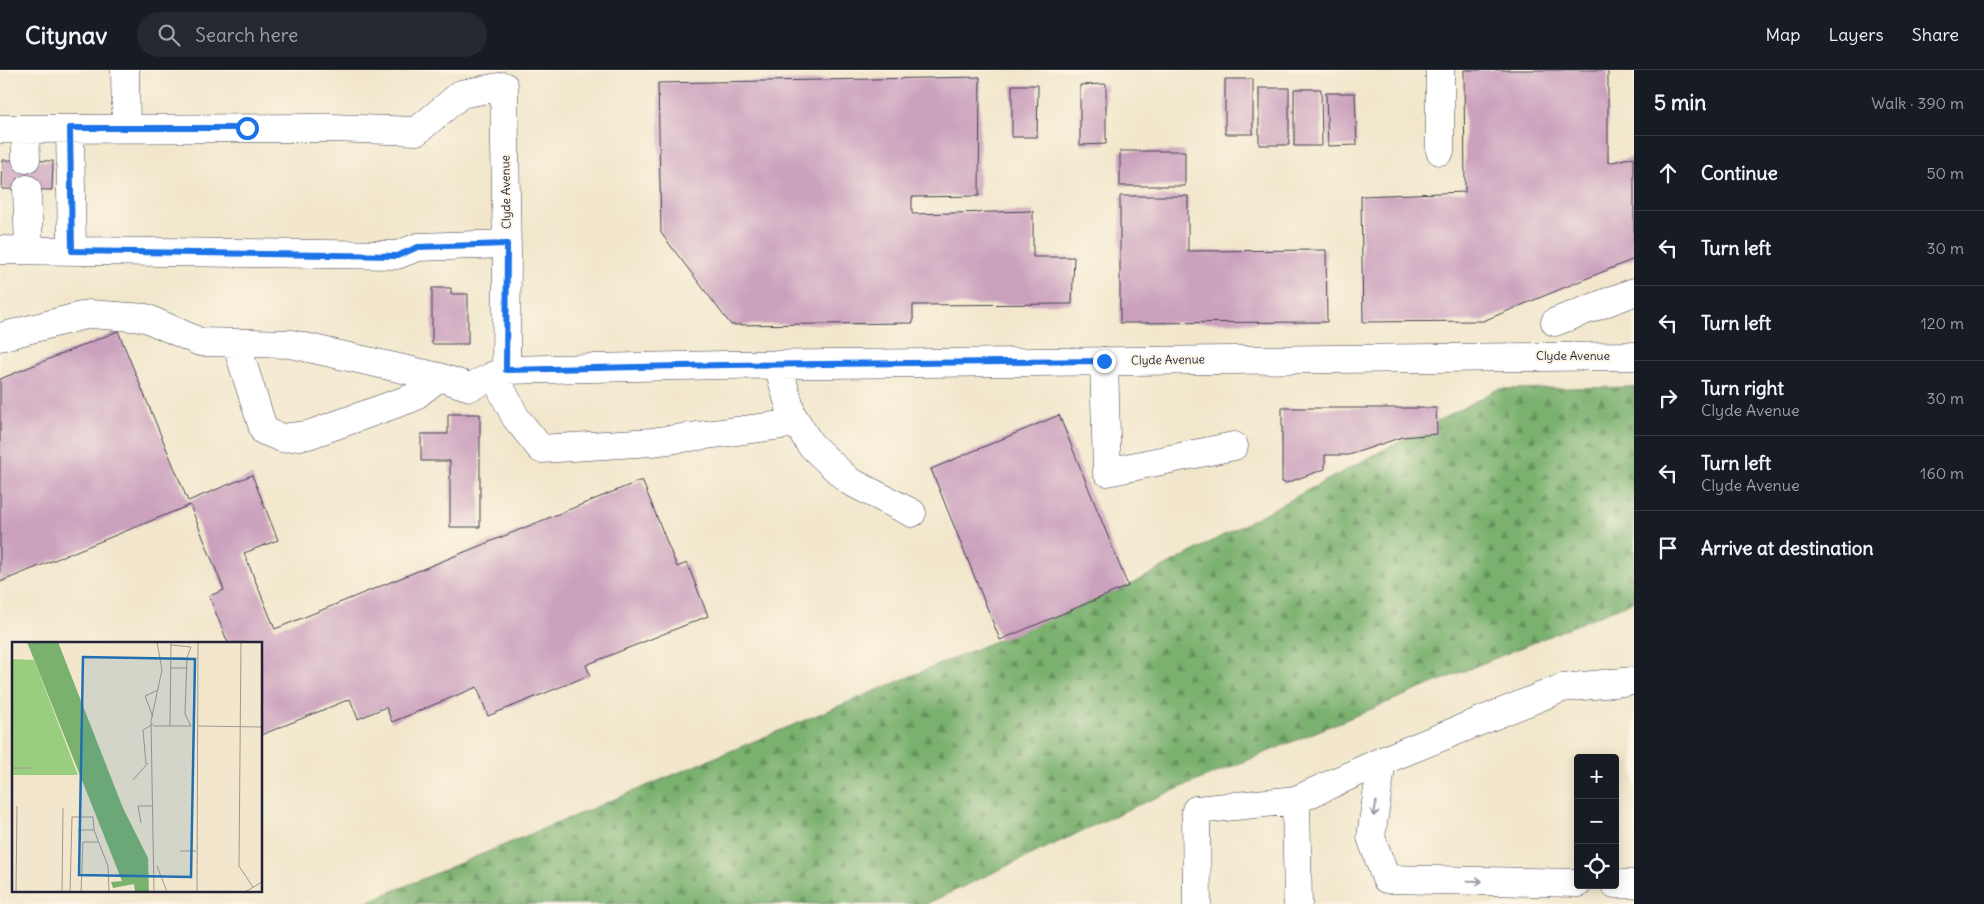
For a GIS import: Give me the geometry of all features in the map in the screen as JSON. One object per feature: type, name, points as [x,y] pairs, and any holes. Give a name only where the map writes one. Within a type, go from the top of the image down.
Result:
[{"type":"street","points":[[26,159],[13,129],[126,128],[125,70]]},
{"type":"street","points":[[1440,70],[1440,151]]},
{"type":"street","name":"Clyde Avenue","points":[[126,128],[331,128],[417,131],[461,94],[504,86],[507,244],[500,372],[778,365],[1634,356]]},
{"type":"street","points":[[70,128],[72,251]]},
{"type":"street","points":[[27,189],[29,250]]},
{"type":"street","points":[[0,250],[397,256],[418,247],[507,244]]},
{"type":"street","points":[[1555,322],[1634,292]]},
{"type":"street","points":[[0,337],[90,314],[146,318],[200,342],[291,344],[439,377],[470,387],[500,372],[516,418],[541,449],[652,442],[797,423]]},
{"type":"street","points":[[236,343],[264,430],[282,438],[308,435],[412,398],[439,377]]},
{"type":"street","points":[[1104,361],[1107,472],[1234,446]]},
{"type":"street","points":[[778,365],[792,415],[810,444],[849,481],[912,513]]},
{"type":"street","points":[[1197,904],[1196,810],[1296,800],[1382,761],[1562,688],[1634,682]]},
{"type":"street","points":[[1382,761],[1371,837],[1386,879],[1574,883]]},
{"type":"street","points":[[1296,800],[1298,904]]},
{"type":"street","points":[[1619,884],[1634,884]]},
{"type":"green space","points":[[1634,387],[1634,601],[1131,808],[926,904],[362,904],[1128,586],[1498,389]]},
{"type":"building","points":[[1464,70],[1608,70],[1608,163],[1634,157],[1634,259],[1483,321],[1363,322],[1361,196],[1465,192]]},
{"type":"building","points":[[980,77],[979,196],[912,197],[912,214],[1033,211],[1033,257],[1074,257],[1072,304],[913,305],[913,323],[731,325],[661,233],[658,83]]},
{"type":"building","points":[[1225,79],[1253,79],[1253,134],[1225,134]]},
{"type":"building","points":[[1106,84],[1106,144],[1080,145],[1080,85]]},
{"type":"building","points":[[1012,85],[1038,85],[1037,137],[1012,137]]},
{"type":"building","points":[[1259,88],[1289,88],[1289,145],[1259,145]]},
{"type":"building","points":[[1294,89],[1321,89],[1322,146],[1294,146]]},
{"type":"building","points":[[1326,93],[1355,93],[1357,145],[1328,146]]},
{"type":"building","points":[[1120,151],[1185,151],[1185,186],[1120,186]]},
{"type":"building","points":[[3,160],[53,161],[52,190],[2,189]]},
{"type":"building","points":[[1120,196],[1188,196],[1188,251],[1326,250],[1327,322],[1120,323]]},
{"type":"building","points":[[432,288],[451,288],[451,294],[468,294],[468,344],[432,344]]},
{"type":"building","points":[[118,331],[188,501],[252,475],[278,540],[244,553],[275,629],[642,480],[677,567],[687,563],[708,616],[586,665],[590,675],[488,716],[477,687],[392,722],[386,707],[358,719],[350,699],[262,735],[262,642],[228,642],[209,596],[224,590],[190,505],[0,582],[0,379]]},
{"type":"building","points":[[1282,408],[1436,408],[1437,434],[1402,437],[1349,455],[1325,455],[1325,469],[1286,483],[1282,482]]},
{"type":"building","points":[[448,414],[480,414],[480,527],[450,527],[450,461],[421,461],[421,434],[448,434]]},
{"type":"building","points":[[1059,415],[1128,586],[1000,640],[931,469]]},
{"type":"route","points":[[247,128],[70,128],[72,251],[397,256],[418,247],[507,244],[506,370],[724,365],[1104,361]]}]
